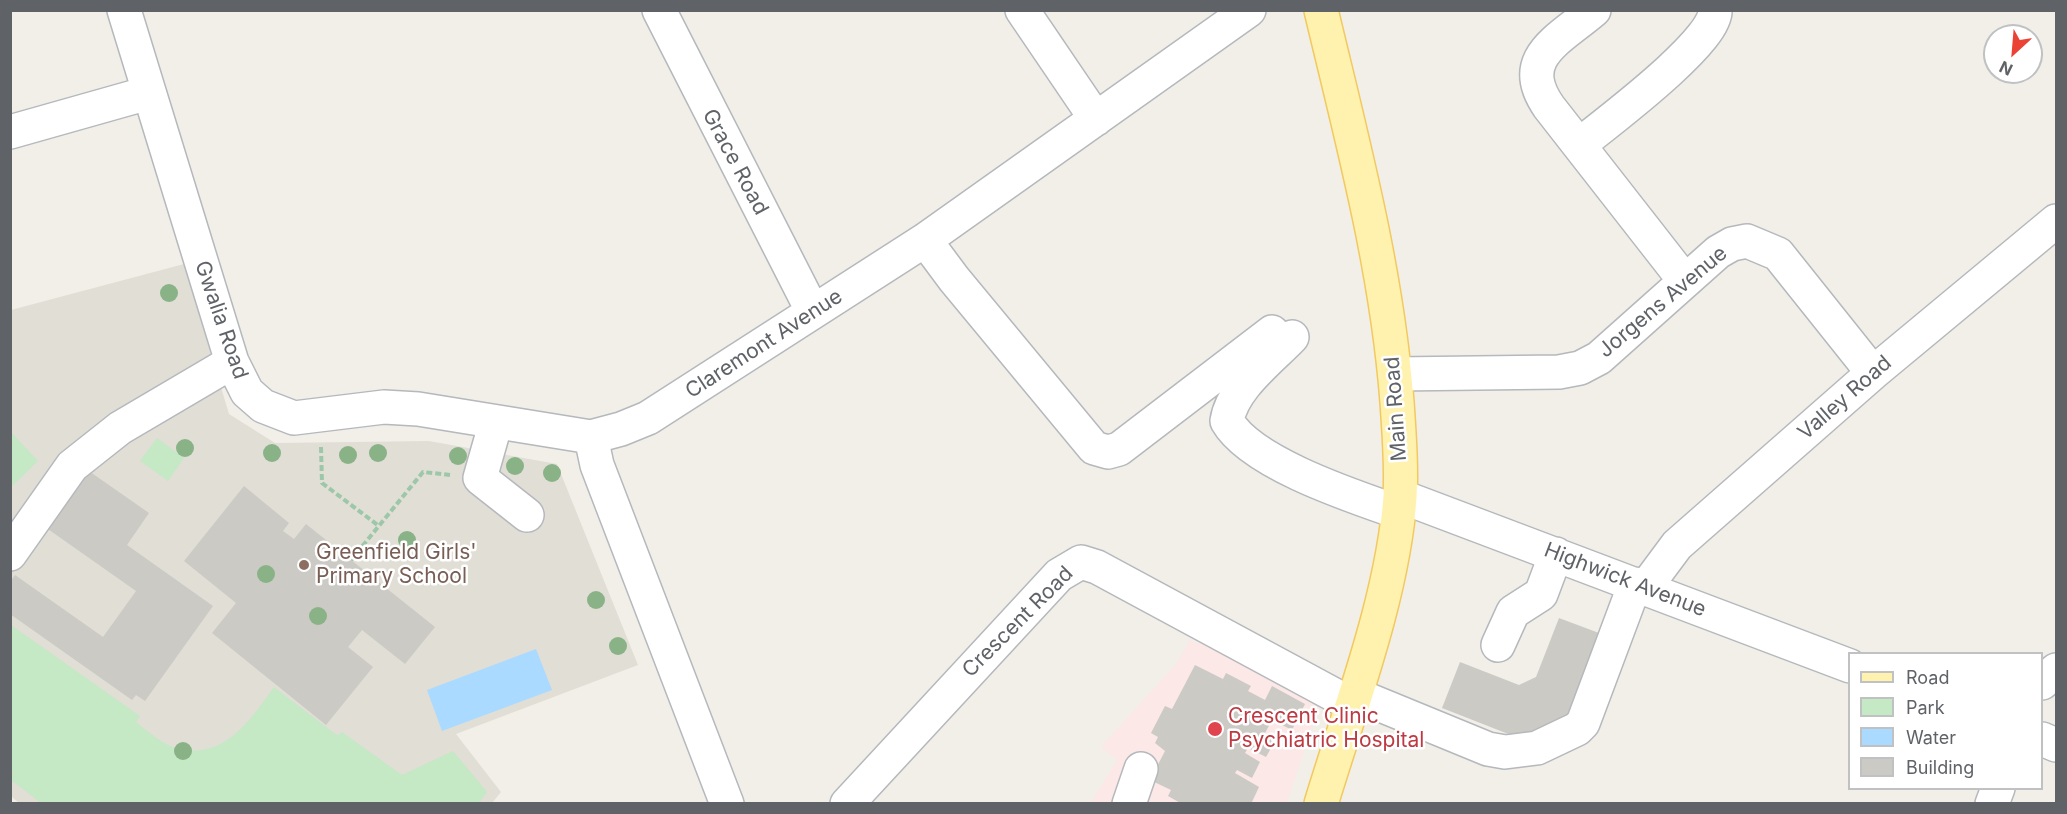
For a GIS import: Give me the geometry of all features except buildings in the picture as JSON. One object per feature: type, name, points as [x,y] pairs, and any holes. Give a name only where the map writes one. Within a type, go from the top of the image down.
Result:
[{"type":"main road","name":"Main Road","points":[[1321,10],[1375,240],[1395,374],[1399,504],[1387,584],[1321,804]]},
{"type":"street","name":"Gwalia Road","points":[[124,10],[231,362],[247,392],[263,406],[294,418],[310,418],[384,407],[418,409],[591,437]]},
{"type":"street","name":"Grace Road","points":[[659,10],[813,312]]},
{"type":"street","points":[[1022,10],[1096,119]]},
{"type":"street","name":"Claremont Avenue","points":[[591,437],[621,429],[648,417],[925,240],[1249,10]]},
{"type":"street","points":[[1594,10],[1543,54],[1535,72],[1541,96],[1684,281]]},
{"type":"street","points":[[1579,145],[1689,53],[1712,26],[1715,10]]},
{"type":"street","points":[[10,132],[148,93]]},
{"type":"street","name":"Valley Road","points":[[1353,699],[1488,749],[1512,752],[1537,748],[1577,729],[1583,723],[1640,586],[1677,545],[1873,374],[2056,221]]},
{"type":"street","name":"Highwick Avenue","points":[[925,240],[954,279],[1094,448],[1108,452],[1119,450],[1282,334],[1229,408],[1227,421],[1234,434],[1248,446],[1329,486],[1399,504],[1556,554],[1848,665]]},
{"type":"street","name":"Jorgens Avenue","points":[[1395,374],[1559,372],[1580,368],[1599,358],[1718,252],[1732,244],[1747,241],[1778,254],[1873,374]]},
{"type":"street","points":[[10,554],[72,466],[120,428],[231,362]]},
{"type":"street","points":[[496,422],[480,478],[527,515]]},
{"type":"street","points":[[591,437],[602,476],[727,804]]},
{"type":"street","points":[[1498,645],[1513,612],[1541,594],[1556,554]]},
{"type":"street","name":"Crescent Road","points":[[847,804],[1059,574],[1081,562],[1097,567],[1353,699]]},
{"type":"street","points":[[2043,682],[2056,670]]},
{"type":"street","points":[[1129,804],[1141,769]]},
{"type":"street","points":[[1992,804],[1998,790]]},
{"type":"path","points":[[321,442],[322,483],[379,526]]},
{"type":"path","points":[[351,560],[423,472],[480,478]]},
{"type":"shaded area","name":"Greenfield Girls' Primary School","points":[[184,264],[229,414],[275,443],[429,441],[557,464],[638,665],[456,734],[501,792],[492,803],[20,804],[11,796],[11,310]]},
{"type":"shaded area","name":"Crescent Clinic Psychiatric Hospital","points":[[1190,640],[1198,644],[1200,641],[1319,706],[1287,803],[1090,804],[1117,760],[1101,747],[1176,664]]},
{"type":"green space","points":[[11,432],[38,461],[11,487]]},
{"type":"green space","points":[[157,438],[184,458],[168,481],[140,461]]},
{"type":"green space","points":[[11,625],[140,716],[136,722],[168,745],[196,751],[223,742],[246,723],[274,687],[334,733],[338,735],[342,732],[402,775],[453,751],[487,792],[478,804],[41,803],[11,780]]},
{"type":"water","points":[[536,649],[552,690],[442,731],[427,690]]},
{"type":"place","name":"Greenfield Girls' Primary School","points":[[304,565]]},
{"type":"place","name":"Crescent Clinic Psychiatric Hospital","points":[[1215,729]]}]
